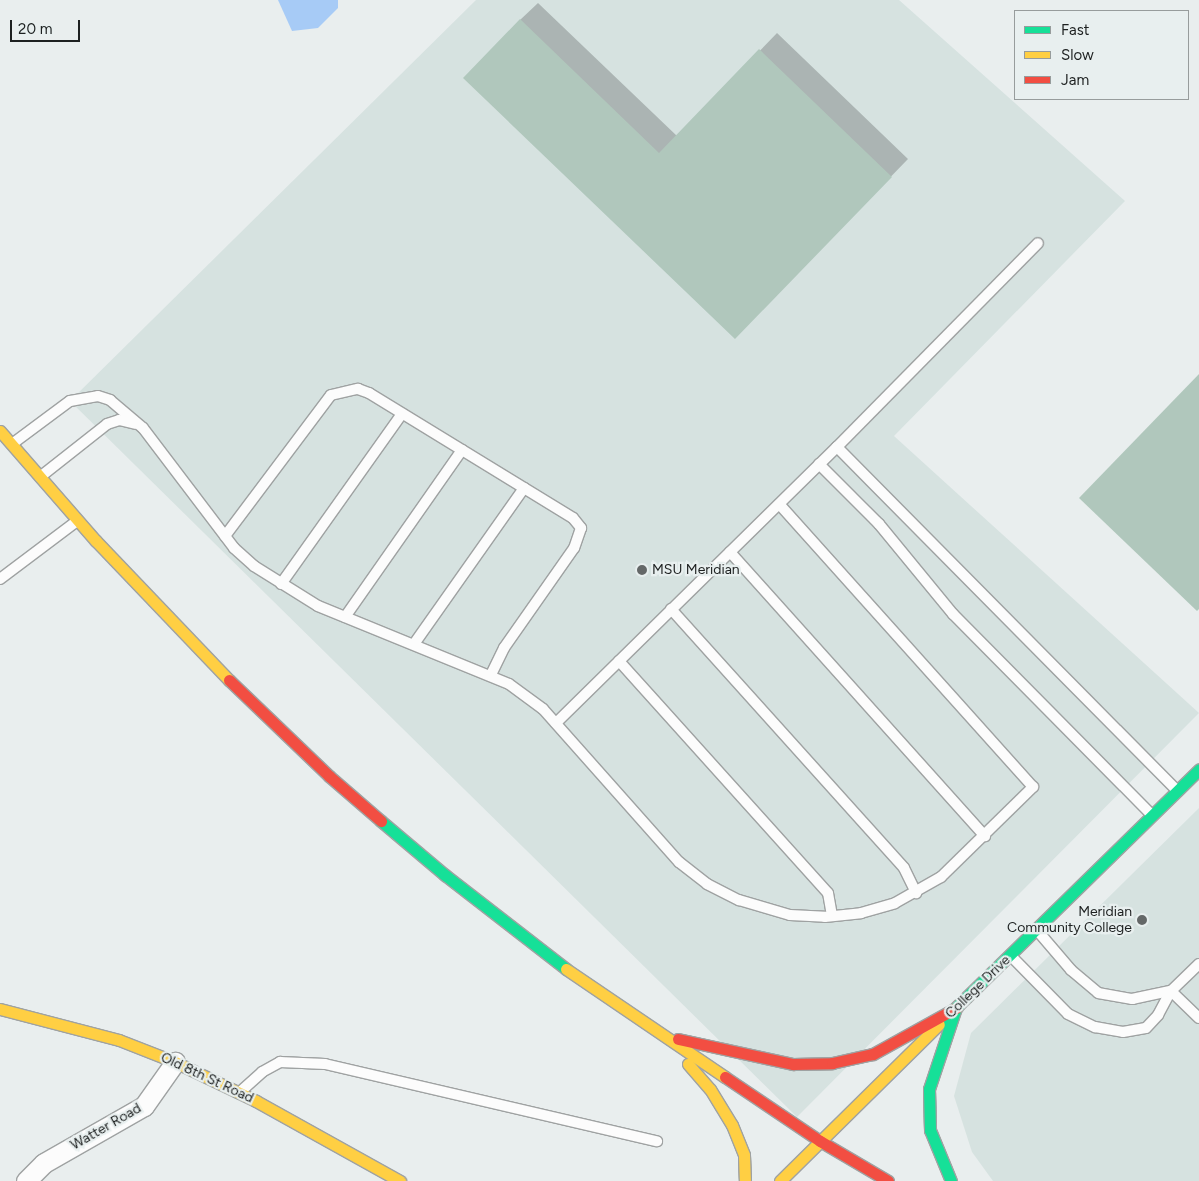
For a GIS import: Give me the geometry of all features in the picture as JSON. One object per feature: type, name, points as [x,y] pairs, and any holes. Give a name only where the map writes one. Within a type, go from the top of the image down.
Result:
[{"type":"main road","points":[[0,431],[78,520],[209,660],[329,776],[445,874],[553,960],[820,1141],[888,1181]]},
{"type":"main road","name":"College Drive","points":[[820,1141],[1199,769]]},
{"type":"main road","points":[[662,1035],[793,1064],[832,1063],[873,1054],[956,1008]]},
{"type":"main road","points":[[951,1181],[930,1130],[929,1089],[956,1008]]},
{"type":"main road","name":"Old 8th St Road","points":[[0,1010],[120,1040],[175,1062],[239,1093],[400,1181]]},
{"type":"main road","points":[[662,1035],[710,1089],[732,1125],[744,1155],[745,1181]]},
{"type":"main road","points":[[780,1181],[820,1141]]},
{"type":"street","name":"Watter Road","points":[[26,1181],[44,1163],[144,1106],[175,1062]]},
{"type":"lane","points":[[556,723],[820,464],[1038,243]]},
{"type":"lane","points":[[225,536],[331,395],[358,389],[573,518],[581,528],[580,539],[504,648],[491,675]]},
{"type":"lane","points":[[11,444],[70,401],[85,397],[110,400],[143,428],[225,536],[254,566],[318,606],[491,675],[543,708],[679,862],[707,884],[738,900],[772,911],[832,916],[878,908],[916,893],[955,866],[1033,787],[779,504]]},
{"type":"lane","points":[[281,584],[402,414]]},
{"type":"lane","points":[[40,477],[107,424],[131,421],[143,428]]},
{"type":"lane","points":[[837,447],[1177,790]]},
{"type":"lane","points":[[345,616],[462,450]]},
{"type":"lane","points":[[820,464],[879,524],[953,614],[1153,815]]},
{"type":"lane","points":[[414,644],[524,488]]},
{"type":"lane","points":[[0,579],[78,520]]},
{"type":"lane","points":[[730,552],[985,836]]},
{"type":"lane","points":[[672,610],[904,868],[916,893]]},
{"type":"lane","points":[[620,661],[828,893],[832,916]]},
{"type":"lane","points":[[1036,929],[1071,970],[1098,993],[1132,999],[1171,991]]},
{"type":"lane","points":[[1010,955],[1068,1014],[1095,1027],[1123,1032],[1146,1028],[1158,1015],[1171,991],[1199,964]]},
{"type":"lane","points":[[1171,991],[1199,1018]]},
{"type":"lane","points":[[239,1093],[262,1072],[280,1062],[326,1064],[657,1141]]},
{"type":"shaded area","name":"MSU Meridian","points":[[476,0],[899,0],[1125,201],[894,436],[1199,713],[797,1117],[70,401]]},
{"type":"shaded area","name":"Meridian Community College","points":[[1199,808],[1199,1181],[993,1181],[972,1152],[954,1096],[971,1033]]},
{"type":"water","points":[[278,0],[338,0],[338,8],[318,28],[292,31]]},
{"type":"building","points":[[520,19],[659,153],[759,49],[892,177],[735,339],[463,78]]},
{"type":"building","points":[[1199,374],[1199,609],[1197,611],[1079,498]]},
{"type":"traffic: fast","points":[[939,1024],[1199,769]]},
{"type":"traffic: fast","points":[[381,821],[445,875],[566,969]]},
{"type":"traffic: fast","points":[[951,1181],[930,1130],[929,1089],[956,1008]]},
{"type":"traffic: slow","points":[[0,431],[96,541],[229,680]]},
{"type":"traffic: slow","points":[[566,969],[725,1077]]},
{"type":"traffic: slow","points":[[0,1009],[119,1040],[175,1062],[256,1101],[400,1181]]},
{"type":"traffic: slow","points":[[780,1181],[939,1024]]},
{"type":"traffic: slow","points":[[688,1064],[710,1089],[732,1125],[744,1155],[745,1181]]},
{"type":"traffic: jam","points":[[229,680],[329,776],[381,821]]},
{"type":"traffic: jam","points":[[678,1039],[793,1064],[832,1063],[873,1054],[956,1008]]},
{"type":"traffic: jam","points":[[725,1077],[820,1141],[888,1181]]},
{"type":"place","name":"MSU Meridian","points":[[642,570]]},
{"type":"place","name":"Meridian Community College","points":[[1142,920]]}]
